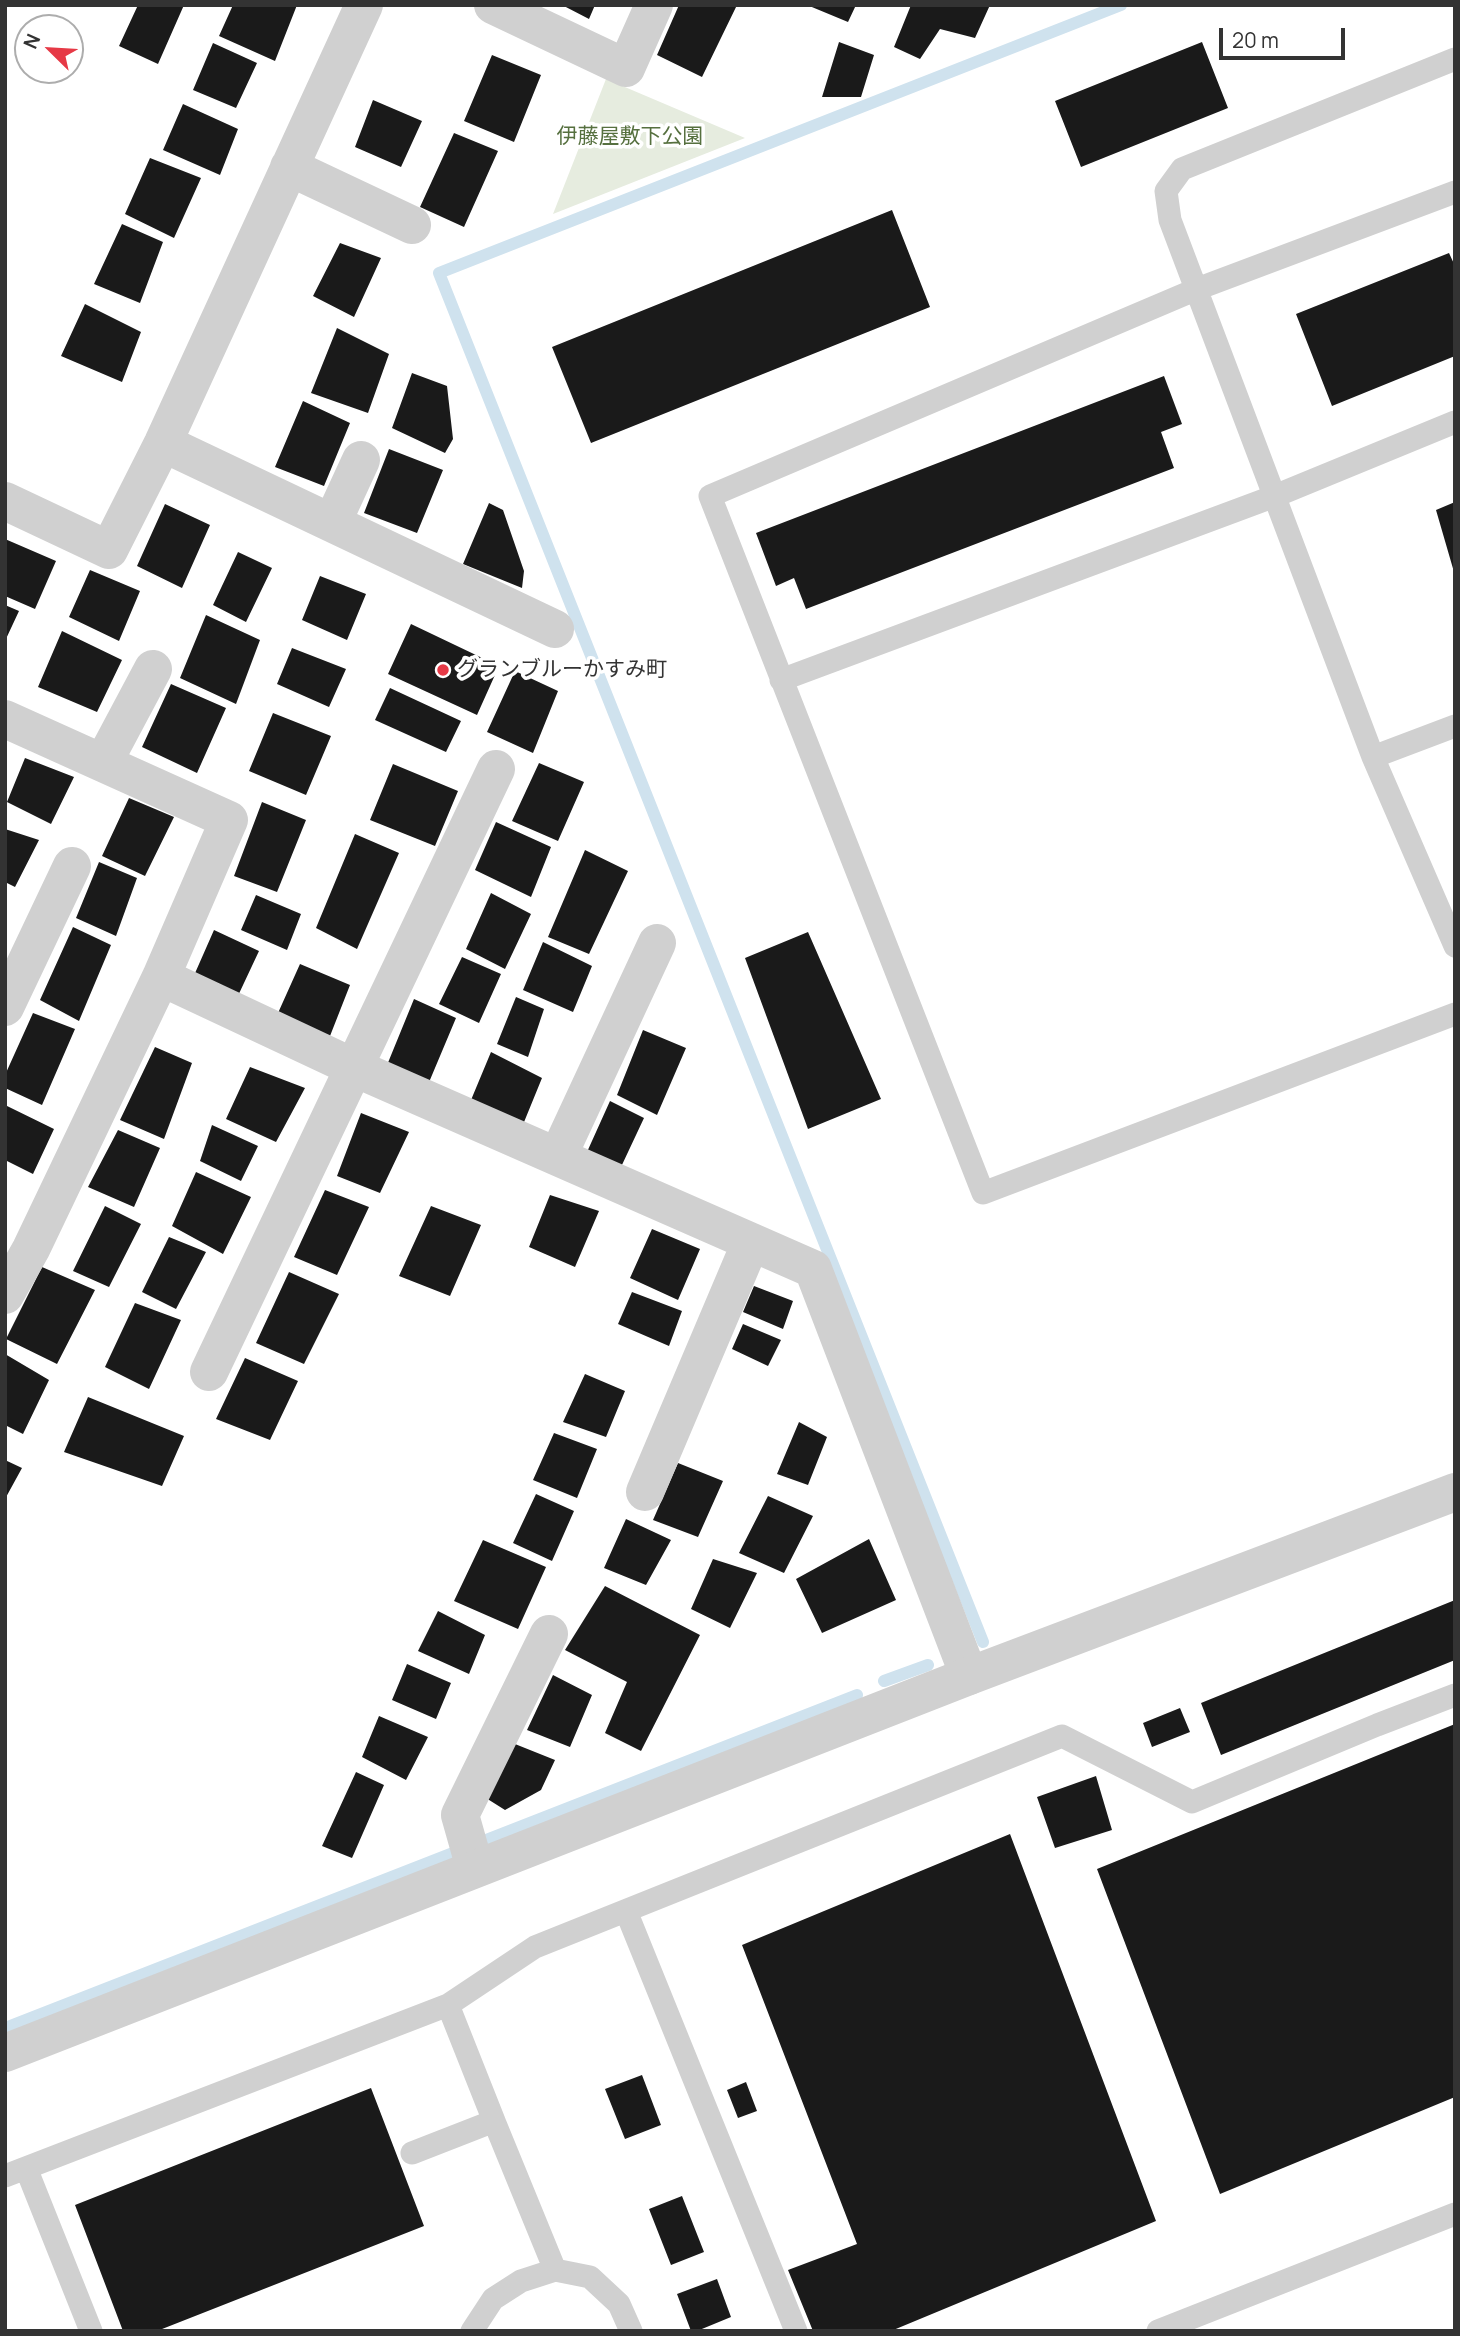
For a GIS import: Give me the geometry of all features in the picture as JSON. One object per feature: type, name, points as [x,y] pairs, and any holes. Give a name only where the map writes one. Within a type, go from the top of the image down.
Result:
[{"type":"street","points":[[5,501],[109,550],[163,443],[364,5]]},
{"type":"street","points":[[493,5],[626,68],[654,5]]},
{"type":"street","points":[[289,167],[412,225]]},
{"type":"street","points":[[163,443],[555,629]]},
{"type":"street","points":[[332,523],[361,460]]},
{"type":"street","points":[[103,763],[153,669]]},
{"type":"street","points":[[5,719],[229,820],[161,977],[31,1249],[5,1295]]},
{"type":"street","points":[[209,1372],[496,769]]},
{"type":"street","points":[[5,1006],[72,866]]},
{"type":"street","points":[[558,1156],[657,943]]},
{"type":"street","points":[[161,977],[355,1068],[813,1269],[969,1676]]},
{"type":"street","points":[[645,1492],[751,1242]]},
{"type":"street","points":[[5,2053],[473,1860],[1455,1492]]},
{"type":"street","points":[[473,1860],[460,1815],[549,1634]]},
{"type":"lane","points":[[1455,60],[1182,169],[1166,191],[1170,220],[1373,757],[1455,946]]},
{"type":"lane","points":[[1455,192],[1196,289],[710,496],[984,1193],[1455,1014]]},
{"type":"lane","points":[[781,680],[1275,496],[1455,422]]},
{"type":"lane","points":[[1373,757],[1455,726]]},
{"type":"lane","points":[[91,2331],[16,2172],[448,2005],[535,1947],[1062,1736],[1192,1802],[1455,1695]]},
{"type":"lane","points":[[626,1911],[796,2331]]},
{"type":"lane","points":[[448,2005],[555,2270]]},
{"type":"lane","points":[[412,2153],[494,2121]]},
{"type":"lane","points":[[1158,2331],[1455,2214]]},
{"type":"lane","points":[[472,2331],[493,2299],[522,2281],[555,2270],[590,2277],[619,2304],[631,2331]]},
{"type":"green space","name":"伊藤屋敷下公園","points":[[606,79],[745,138],[553,214]]},
{"type":"building","points":[[138,5],[184,5],[158,64],[119,46]]},
{"type":"building","points":[[233,5],[297,5],[275,61],[219,36]]},
{"type":"building","points":[[562,5],[595,5],[589,19]]},
{"type":"building","points":[[679,5],[737,5],[702,77],[657,55]]},
{"type":"building","points":[[807,5],[856,5],[848,22]]},
{"type":"building","points":[[911,5],[990,5],[975,38],[940,29],[920,59],[894,47]]},
{"type":"building","points":[[839,42],[874,55],[861,97],[822,97]]},
{"type":"building","points":[[1202,42],[1228,108],[1081,167],[1055,101]]},
{"type":"building","points":[[213,43],[257,63],[236,108],[193,90]]},
{"type":"building","points":[[492,55],[541,75],[514,142],[464,121]]},
{"type":"building","points":[[373,100],[422,121],[401,167],[355,147]]},
{"type":"building","points":[[183,104],[238,129],[220,175],[163,150]]},
{"type":"building","points":[[454,133],[498,151],[464,227],[420,207]]},
{"type":"building","points":[[150,158],[201,178],[174,238],[125,214]]},
{"type":"building","points":[[892,210],[930,307],[591,443],[552,347]]},
{"type":"building","points":[[122,224],[163,242],[140,303],[94,284]]},
{"type":"building","points":[[340,243],[381,258],[354,317],[313,296]]},
{"type":"building","points":[[1449,253],[1455,266],[1455,356],[1332,406],[1296,314]]},
{"type":"building","points":[[85,304],[141,332],[122,382],[61,356]]},
{"type":"building","points":[[337,328],[389,354],[368,413],[311,393]]},
{"type":"building","points":[[412,373],[447,386],[453,439],[445,453],[392,428]]},
{"type":"building","points":[[1164,376],[1182,424],[1161,432],[1174,468],[806,609],[794,578],[776,586],[756,533]]},
{"type":"building","points":[[303,401],[350,423],[324,486],[275,467]]},
{"type":"building","points":[[389,449],[443,470],[417,533],[364,513]]},
{"type":"building","points":[[1455,502],[1455,572],[1454,572],[1436,510]]},
{"type":"building","points":[[489,503],[503,510],[524,571],[522,588],[463,564]]},
{"type":"building","points":[[165,504],[210,525],[182,588],[137,566]]},
{"type":"building","points":[[5,539],[56,561],[35,609],[5,596]]},
{"type":"building","points":[[238,552],[272,568],[246,622],[213,605]]},
{"type":"building","points":[[90,570],[140,591],[119,641],[69,617]]},
{"type":"building","points":[[320,576],[366,594],[347,640],[302,620]]},
{"type":"building","points":[[5,605],[19,611],[5,641]]},
{"type":"building","points":[[206,615],[260,640],[236,704],[180,678]]},
{"type":"building","name":"グランブルーかすみ町","points":[[411,624],[499,666],[477,715],[388,674]]},
{"type":"building","points":[[62,631],[122,660],[97,712],[38,687]]},
{"type":"building","points":[[292,648],[346,669],[329,707],[277,684]]},
{"type":"building","points":[[515,671],[558,691],[533,753],[487,732]]},
{"type":"building","points":[[171,684],[226,708],[197,773],[142,747]]},
{"type":"building","points":[[390,688],[461,721],[446,752],[375,720]]},
{"type":"building","points":[[273,713],[331,736],[306,795],[249,771]]},
{"type":"building","points":[[25,758],[74,777],[51,824],[7,802]]},
{"type":"building","points":[[539,763],[584,782],[558,841],[512,821]]},
{"type":"building","points":[[393,764],[458,791],[435,846],[370,820]]},
{"type":"building","points":[[129,798],[174,817],[145,876],[102,856]]},
{"type":"building","points":[[262,802],[306,820],[277,892],[234,876]]},
{"type":"building","points":[[496,822],[551,847],[531,897],[475,870]]},
{"type":"building","points":[[5,829],[39,840],[15,887],[5,882]]},
{"type":"building","points":[[355,834],[399,853],[357,949],[316,928]]},
{"type":"building","points":[[585,850],[628,871],[589,954],[548,937]]},
{"type":"building","points":[[99,862],[137,878],[116,936],[76,918]]},
{"type":"building","points":[[491,893],[531,914],[505,969],[466,949]]},
{"type":"building","points":[[256,895],[301,914],[287,950],[241,930]]},
{"type":"building","points":[[73,927],[111,945],[79,1021],[40,1000]]},
{"type":"building","points":[[214,930],[259,951],[236,1000],[192,980]]},
{"type":"building","points":[[808,932],[881,1099],[808,1129],[745,958]]},
{"type":"building","points":[[543,942],[592,966],[573,1012],[523,990]]},
{"type":"building","points":[[462,957],[501,974],[479,1023],[439,1004]]},
{"type":"building","points":[[300,964],[350,985],[330,1036],[278,1013]]},
{"type":"building","points":[[516,997],[544,1009],[528,1057],[497,1044]]},
{"type":"building","points":[[414,999],[456,1018],[427,1087],[385,1070]]},
{"type":"building","points":[[33,1013],[75,1029],[42,1105],[5,1088],[5,1075]]},
{"type":"building","points":[[643,1030],[686,1048],[657,1115],[617,1095]]},
{"type":"building","points":[[155,1047],[192,1063],[164,1139],[120,1120]]},
{"type":"building","points":[[491,1052],[542,1078],[522,1127],[471,1100]]},
{"type":"building","points":[[250,1067],[305,1088],[276,1142],[226,1119]]},
{"type":"building","points":[[610,1101],[644,1118],[621,1167],[587,1152]]},
{"type":"building","points":[[5,1105],[54,1129],[33,1174],[5,1160]]},
{"type":"building","points":[[361,1113],[409,1132],[380,1193],[337,1176]]},
{"type":"building","points":[[212,1125],[258,1146],[241,1181],[200,1161]]},
{"type":"building","points":[[118,1130],[160,1148],[134,1207],[88,1187]]},
{"type":"building","points":[[196,1172],[251,1197],[223,1254],[172,1226]]},
{"type":"building","points":[[325,1190],[369,1207],[337,1275],[294,1257]]},
{"type":"building","points":[[550,1195],[599,1211],[575,1267],[529,1247]]},
{"type":"building","points":[[105,1206],[141,1224],[109,1287],[73,1271]]},
{"type":"building","points":[[431,1206],[481,1225],[450,1296],[399,1276]]},
{"type":"building","points":[[652,1229],[700,1249],[678,1300],[630,1278]]},
{"type":"building","points":[[169,1237],[206,1252],[176,1309],[142,1292]]},
{"type":"building","points":[[42,1267],[95,1290],[57,1364],[6,1339]]},
{"type":"building","points":[[289,1272],[339,1294],[304,1364],[256,1343]]},
{"type":"building","points":[[754,1286],[793,1301],[783,1329],[743,1312]]},
{"type":"building","points":[[632,1292],[682,1311],[669,1346],[618,1324]]},
{"type":"building","points":[[135,1303],[181,1320],[149,1389],[105,1367]]},
{"type":"building","points":[[743,1324],[781,1340],[768,1366],[732,1349]]},
{"type":"building","points":[[5,1354],[49,1380],[23,1434],[5,1425]]},
{"type":"building","points":[[245,1358],[298,1381],[270,1440],[216,1419]]},
{"type":"building","points":[[585,1374],[625,1391],[606,1437],[563,1422]]},
{"type":"building","points":[[88,1397],[184,1436],[162,1486],[64,1452]]},
{"type":"building","points":[[799,1422],[827,1437],[808,1485],[777,1474]]},
{"type":"building","points":[[554,1433],[597,1449],[577,1498],[533,1480]]},
{"type":"building","points":[[5,1460],[22,1468],[5,1499]]},
{"type":"building","points":[[678,1463],[723,1481],[698,1537],[653,1520]]},
{"type":"building","points":[[536,1494],[574,1511],[552,1561],[513,1543]]},
{"type":"building","points":[[768,1496],[813,1516],[784,1573],[739,1553]]},
{"type":"building","points":[[626,1519],[671,1540],[646,1585],[604,1568]]},
{"type":"building","points":[[869,1539],[896,1600],[822,1633],[796,1579]]},
{"type":"building","points":[[483,1540],[546,1567],[518,1629],[454,1601]]},
{"type":"building","points":[[713,1559],[757,1573],[730,1628],[691,1609]]},
{"type":"building","points":[[605,1586],[700,1635],[641,1751],[605,1733],[627,1682],[565,1650]]},
{"type":"building","points":[[1455,1600],[1455,1660],[1221,1755],[1201,1703]]},
{"type":"building","points":[[438,1611],[485,1635],[469,1674],[418,1651]]},
{"type":"building","points":[[407,1664],[451,1683],[436,1719],[392,1700]]},
{"type":"building","points":[[553,1675],[592,1695],[570,1747],[527,1730]]},
{"type":"building","points":[[1180,1708],[1190,1732],[1152,1747],[1143,1723]]},
{"type":"building","points":[[379,1716],[428,1737],[406,1780],[362,1757]]},
{"type":"building","points":[[1455,1724],[1455,2097],[1220,2194],[1097,1869]]},
{"type":"building","points":[[505,1740],[555,1760],[541,1790],[505,1810],[478,1793]]},
{"type":"building","points":[[356,1772],[384,1785],[352,1858],[322,1846]]},
{"type":"building","points":[[1096,1776],[1112,1830],[1055,1848],[1037,1797]]},
{"type":"building","points":[[1010,1834],[1156,2221],[891,2331],[813,2331],[788,2270],[857,2244],[742,1945]]},
{"type":"building","points":[[642,2075],[661,2125],[625,2139],[605,2089]]},
{"type":"building","points":[[746,2082],[757,2111],[738,2118],[727,2090]]},
{"type":"building","points":[[371,2088],[424,2226],[157,2331],[123,2331],[75,2205]]},
{"type":"building","points":[[682,2196],[704,2252],[671,2265],[649,2209]]},
{"type":"building","points":[[717,2279],[731,2317],[691,2331],[677,2294]]},
{"type":"waterway","points":[[983,1642],[439,273],[1121,5]]},
{"type":"waterway","points":[[884,1681],[928,1665]]},
{"type":"waterway","points":[[5,2028],[857,1695]]},
{"type":"place","name":"グランブルーかすみ町","points":[[443,670]]}]
